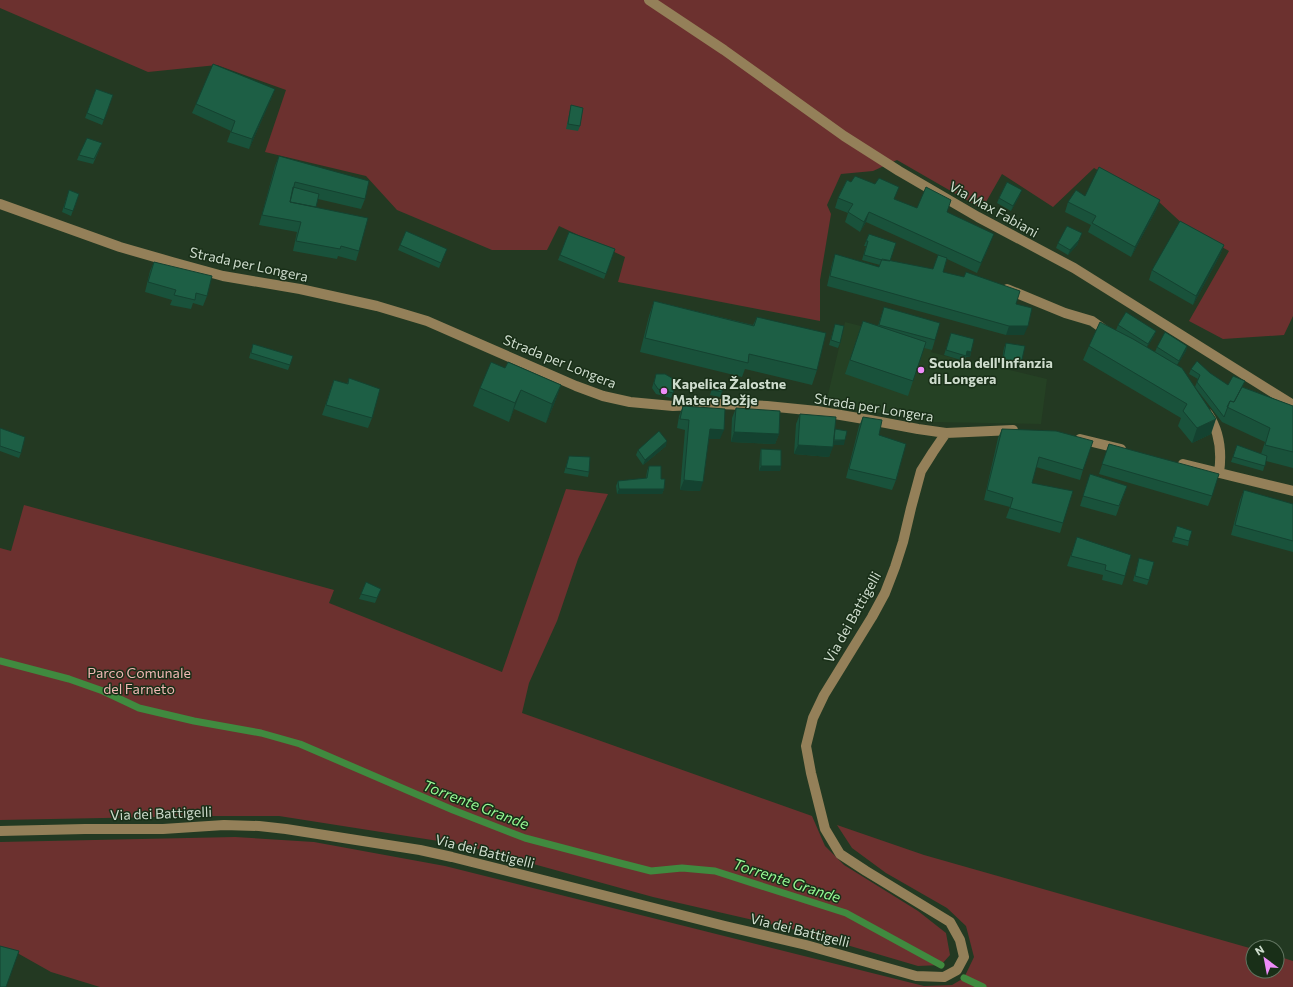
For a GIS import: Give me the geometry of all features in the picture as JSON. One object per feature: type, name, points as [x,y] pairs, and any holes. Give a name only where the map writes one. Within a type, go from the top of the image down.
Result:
[{"type":"street","name":"Via Max Fabiani","points":[[649,0],[724,50],[844,136],[899,171],[978,217],[1074,268],[1293,405]]},
{"type":"street","name":"Strada per Longera","points":[[0,204],[120,247],[223,276],[300,289],[377,306],[427,321],[576,386],[603,396],[630,402],[674,406],[720,404],[767,406],[817,411],[946,433],[1023,430]]},
{"type":"street","points":[[995,284],[1065,313],[1092,321],[1118,338]]},
{"type":"street","points":[[1201,404],[1212,420],[1219,438],[1221,460],[1219,473]]},
{"type":"street","name":"Via dei Battigelli","points":[[0,831],[163,829],[224,825],[286,828],[420,850],[452,857],[806,945],[916,976],[944,977],[957,970],[964,957],[960,940],[950,922],[840,854],[825,829],[806,746],[813,718],[824,695],[885,593],[904,542],[921,471],[946,433]]},
{"type":"street","points":[[1072,438],[1131,452]]},
{"type":"street","points":[[1175,463],[1293,491]]},
{"type":"shaded area","name":"Scuola dell'Infanzia di Longera","points":[[845,322],[877,330],[932,350],[931,352],[964,361],[964,359],[1047,379],[1041,424],[930,422],[826,403]]},
{"type":"green space","points":[[0,0],[1293,0],[1293,316],[1284,335],[1223,339],[1189,321],[1229,251],[1186,227],[1159,202],[1094,168],[1053,207],[1002,174],[982,209],[897,160],[873,171],[841,174],[827,205],[831,214],[820,280],[820,321],[618,282],[625,257],[559,226],[547,250],[492,250],[397,210],[366,176],[265,152],[286,90],[217,65],[148,72],[0,8]]},
{"type":"green space","name":"Parco Comunale del Farneto","points":[[566,489],[608,494],[578,559],[557,621],[529,683],[522,713],[812,816],[825,846],[844,865],[918,911],[946,933],[950,955],[941,965],[918,966],[796,930],[653,897],[464,845],[279,816],[0,820],[0,548],[11,551],[24,505],[334,590],[329,603],[502,672]]},
{"type":"green space","points":[[837,825],[924,855],[1245,947],[1245,979],[1285,979],[1285,958],[1293,961],[1293,987],[100,987],[51,972],[12,950],[0,948],[0,842],[235,837],[314,842],[445,866],[924,986],[952,985],[964,978],[974,957],[966,926],[947,908],[886,873],[852,848]]},
{"type":"building","points":[[213,64],[275,89],[252,139],[231,132],[235,121],[196,104]]},
{"type":"building","points":[[96,89],[113,95],[104,120],[87,113]]},
{"type":"building","points":[[571,105],[583,108],[580,126],[568,124]]},
{"type":"building","points":[[87,138],[102,143],[94,159],[79,155]]},
{"type":"building","points":[[279,156],[369,181],[365,199],[295,182],[290,202],[368,218],[359,251],[341,246],[340,249],[296,241],[301,222],[262,215]]},
{"type":"building","points":[[1099,167],[1160,200],[1135,247],[1092,223],[1096,216],[1068,202],[1076,190],[1085,196]]},
{"type":"building","points":[[855,176],[875,184],[879,178],[899,187],[894,199],[917,208],[926,187],[951,200],[947,212],[994,234],[981,263],[869,212],[864,222],[848,212],[853,204],[838,198],[847,180],[851,182]]},
{"type":"building","points":[[1007,182],[1022,190],[1013,206],[999,198]]},
{"type":"building","points":[[293,187],[319,194],[316,207],[290,202]]},
{"type":"building","points":[[69,190],[79,194],[73,211],[64,208]]},
{"type":"building","points":[[1180,221],[1224,245],[1196,296],[1152,270]]},
{"type":"building","points":[[1067,226],[1082,233],[1079,240],[1070,250],[1058,243]]},
{"type":"building","points":[[406,231],[447,249],[441,263],[400,245]]},
{"type":"building","points":[[569,232],[615,249],[606,274],[560,255]]},
{"type":"building","points":[[869,234],[896,243],[890,261],[864,255],[868,241],[866,241]]},
{"type":"building","points":[[835,254],[879,267],[882,259],[933,269],[938,255],[947,258],[943,272],[964,277],[966,272],[1020,291],[1016,304],[1032,308],[1028,326],[1009,326],[830,276]]},
{"type":"building","points":[[154,262],[212,276],[207,296],[196,293],[195,300],[174,295],[176,290],[148,282]]},
{"type":"building","points":[[654,301],[754,326],[757,317],[826,333],[817,370],[749,354],[748,363],[645,338]]},
{"type":"building","points":[[884,307],[940,323],[935,340],[879,325]]},
{"type":"building","points":[[1126,312],[1156,331],[1148,344],[1118,325]]},
{"type":"building","points":[[863,321],[926,342],[913,381],[850,360]]},
{"type":"building","points":[[1100,322],[1133,339],[1182,368],[1216,419],[1197,428],[1183,411],[1187,404],[1089,346]]},
{"type":"building","points":[[835,324],[844,326],[840,343],[831,340]]},
{"type":"building","points":[[1165,332],[1187,346],[1179,361],[1157,347]]},
{"type":"building","points":[[951,333],[974,339],[971,352],[967,351],[966,356],[946,350]]},
{"type":"building","points":[[1006,343],[1025,346],[1021,364],[1003,360]]},
{"type":"building","points":[[253,344],[293,356],[290,365],[251,353]]},
{"type":"building","points":[[1197,361],[1210,373],[1228,385],[1233,376],[1245,381],[1234,402],[1230,401],[1224,417],[1197,382],[1200,375],[1191,369]]},
{"type":"building","points":[[491,362],[505,368],[508,362],[561,385],[552,404],[521,390],[515,403],[480,388]]},
{"type":"building","name":"Kapelica Žalostne Matere Božje","points":[[656,374],[665,374],[677,381],[673,393],[658,389],[654,383]]},
{"type":"building","points":[[349,378],[380,389],[372,418],[326,405],[334,380],[348,384]]},
{"type":"building","points":[[714,382],[724,384],[722,392],[712,390]]},
{"type":"building","points":[[1242,387],[1293,406],[1293,452],[1265,445],[1270,428],[1227,407],[1230,401],[1234,402]]},
{"type":"building","points":[[683,406],[725,409],[724,430],[710,429],[703,482],[684,480],[689,420],[680,419]]},
{"type":"building","points":[[736,408],[780,411],[779,434],[734,432]]},
{"type":"building","points":[[800,414],[836,417],[833,447],[798,445]]},
{"type":"building","points":[[863,417],[882,420],[879,435],[906,444],[896,480],[849,469]]},
{"type":"building","points":[[0,428],[25,437],[21,453],[0,446]]},
{"type":"building","points":[[835,429],[847,431],[845,440],[834,440]]},
{"type":"building","points":[[1002,429],[1056,431],[1093,441],[1083,470],[1039,457],[1032,483],[1073,491],[1063,523],[1010,508],[1013,498],[987,490]]},
{"type":"building","points":[[659,431],[667,441],[645,460],[638,450]]},
{"type":"building","points":[[1109,444],[1219,474],[1212,496],[1102,464]]},
{"type":"building","points":[[1237,445],[1267,456],[1265,466],[1233,457]]},
{"type":"building","points":[[761,449],[781,450],[781,466],[761,466]]},
{"type":"building","points":[[569,456],[590,457],[589,472],[566,468]]},
{"type":"building","points":[[649,466],[661,466],[661,479],[665,479],[664,489],[619,489],[618,481],[647,478]]},
{"type":"building","points":[[1090,474],[1127,486],[1119,506],[1083,496]]},
{"type":"building","points":[[1244,490],[1293,504],[1293,541],[1235,525]]},
{"type":"building","points":[[1177,526],[1192,531],[1189,541],[1174,537]]},
{"type":"building","points":[[1077,537],[1131,555],[1125,576],[1105,570],[1106,565],[1071,556]]},
{"type":"building","points":[[1139,558],[1154,562],[1149,580],[1135,576]]},
{"type":"building","points":[[366,582],[381,589],[377,598],[361,594]]},
{"type":"building","points":[[0,946],[19,951],[6,987],[0,987]]},
{"type":"waterway","name":"Torrente Grande","points":[[0,661],[69,679],[103,691],[139,708],[194,721],[261,733],[300,744],[453,810],[525,838],[651,871],[682,868],[715,871],[846,913],[941,965]]},
{"type":"waterway","name":"Torrente Grande","points":[[964,978],[983,987]]},
{"type":"place","name":"Scuola dell'Infanzia di Longera","points":[[921,370]]},
{"type":"place","name":"Kapelica Žalostne Matere Božje","points":[[664,391]]}]
